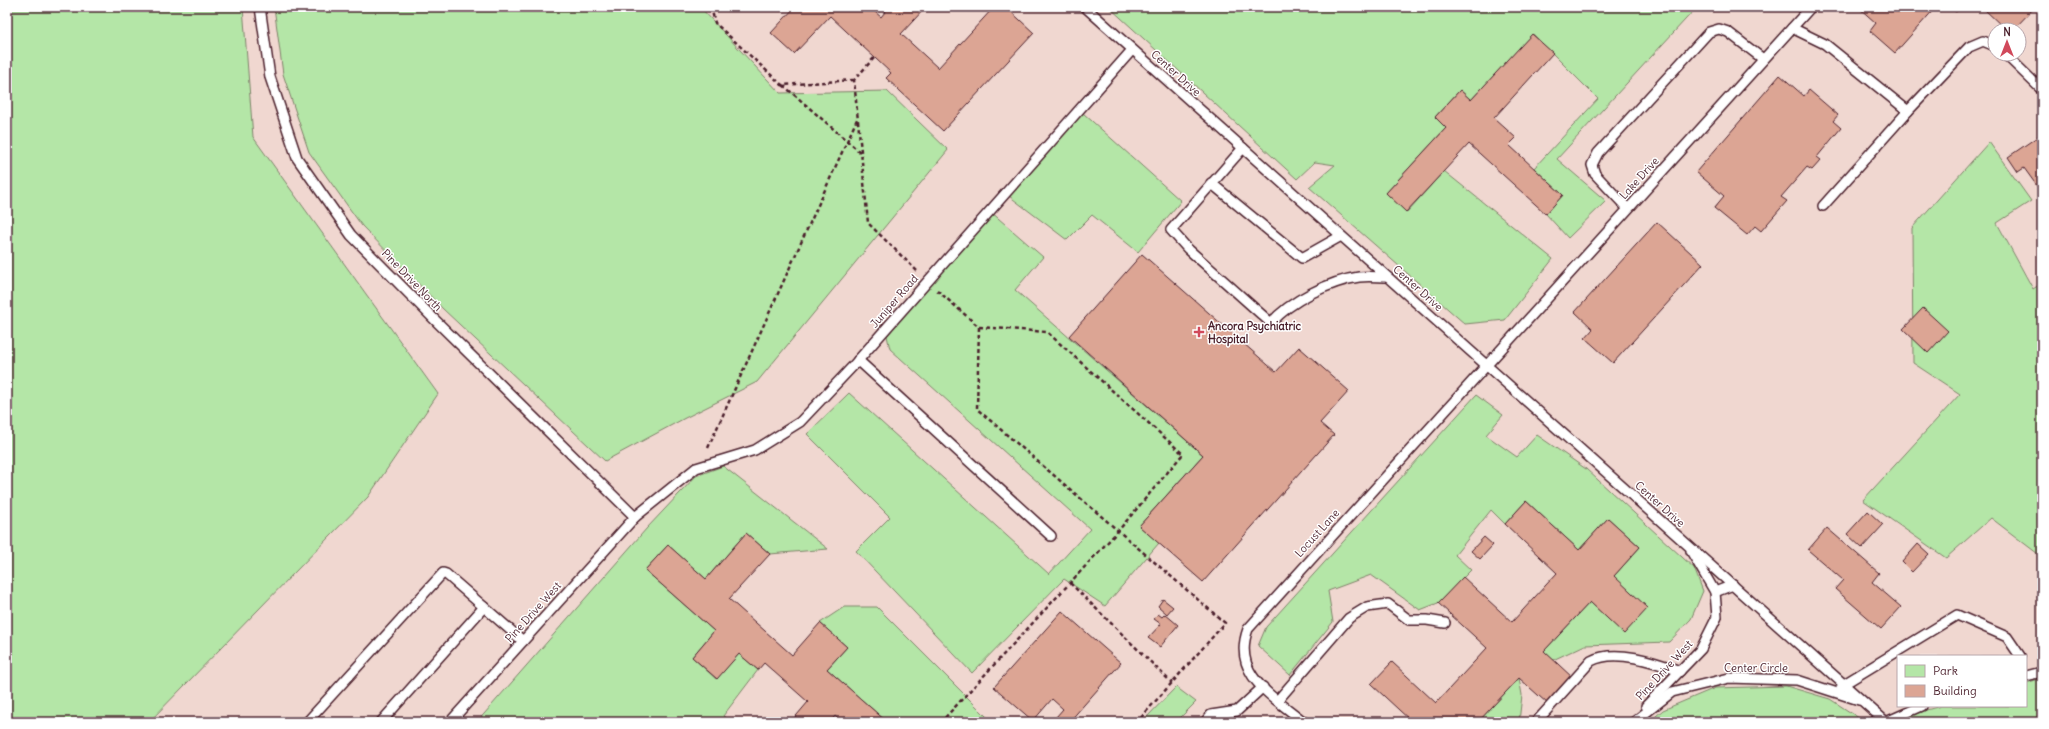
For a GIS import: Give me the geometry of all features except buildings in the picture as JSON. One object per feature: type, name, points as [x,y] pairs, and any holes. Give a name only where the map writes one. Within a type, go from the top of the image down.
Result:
[{"type":"lane","name":"Pine Drive North","points":[[260,7],[270,77],[297,158],[351,235],[635,518]]},
{"type":"lane","name":"Center Drive","points":[[1085,7],[1688,545]]},
{"type":"lane","name":"Lake Drive","points":[[1485,364],[1811,7]]},
{"type":"lane","points":[[1792,28],[1825,44],[1908,111]]},
{"type":"lane","points":[[1628,208],[1595,174],[1592,165],[1594,159],[1603,147],[1709,32],[1720,29],[1728,32],[1764,59]]},
{"type":"lane","points":[[1823,206],[1908,111],[1969,47],[1983,41],[1987,43]]},
{"type":"lane","name":"Juniper Road","points":[[635,518],[696,468],[755,450],[800,422],[858,360],[1132,50]]},
{"type":"lane","points":[[2013,62],[2042,90]]},
{"type":"lane","points":[[1242,148],[1171,230],[1188,249],[1271,323],[1282,312],[1318,290],[1336,282],[1360,277],[1387,277]]},
{"type":"lane","points":[[1211,183],[1302,258],[1341,236]]},
{"type":"lane","points":[[858,360],[1051,536]]},
{"type":"lane","name":"Locust Lane","points":[[1304,722],[1251,675],[1244,659],[1243,642],[1248,629],[1485,364]]},
{"type":"lane","name":"Pine Drive West","points":[[450,722],[635,518]]},
{"type":"lane","name":"Pine Drive West","points":[[1631,722],[1701,649],[1717,617],[1715,592],[1688,545]]},
{"type":"lane","name":"Center Circle","points":[[1688,545],[1886,722]]},
{"type":"lane","points":[[307,722],[440,575],[446,574],[523,641]]},
{"type":"lane","points":[[1715,592],[1733,585]]},
{"type":"lane","points":[[1278,700],[1349,618],[1367,607],[1388,604],[1409,620],[1426,620],[1445,623]]},
{"type":"lane","points":[[381,722],[484,607]]},
{"type":"lane","points":[[1838,693],[1844,684],[1958,615],[2006,637],[2019,655]]},
{"type":"lane","points":[[1536,722],[1591,661],[1601,656],[1615,656],[1655,662],[1680,670]]},
{"type":"lane","points":[[2027,676],[2042,672]]},
{"type":"lane","name":"Center Circle","points":[[1634,722],[1672,692],[1729,678],[1797,680],[1862,701]]},
{"type":"lane","points":[[1204,722],[1211,715],[1237,711],[1263,687]]},
{"type":"lane","points":[[1886,722],[1920,707]]},
{"type":"path","points":[[711,7],[715,23],[782,85],[861,153]]},
{"type":"path","points":[[782,85],[854,80],[874,58]]},
{"type":"path","points":[[854,80],[868,224],[927,282],[979,327],[1047,332],[1183,454],[1118,531],[941,722]]},
{"type":"path","points":[[708,448],[858,116]]},
{"type":"path","points":[[979,327],[977,409],[1224,623],[1137,722]]},
{"type":"path","points":[[1070,583],[1172,683]]},
{"type":"shaded area","name":"Ancora Psychiatric Hospital","points":[[243,7],[2042,7],[2042,283],[2033,289],[1997,222],[1912,228],[2042,375],[2042,678],[2027,683],[2027,655],[1897,655],[1897,707],[1938,707],[1885,722],[7,722],[7,164],[438,394],[253,137]]},
{"type":"green space","points":[[7,7],[243,7],[253,137],[438,394],[368,497],[149,722],[7,722]]},
{"type":"green space","points":[[274,7],[700,7],[780,93],[887,91],[948,150],[757,382],[685,418],[605,461],[443,309],[362,226],[309,152],[283,74]]},
{"type":"green space","points":[[1109,7],[1697,7],[1557,159],[1606,201],[1568,238],[1546,214],[1563,195],[1534,168],[1598,99],[1533,34],[1471,100],[1460,90],[1435,117],[1446,128],[1386,193],[1407,212],[1444,171],[1553,259],[1505,320],[1465,324],[1309,187],[1335,165],[1315,162],[1297,179]]},
{"type":"green space","points":[[1083,113],[1181,201],[1138,252],[1092,215],[1067,240],[1009,196]]},
{"type":"green space","points":[[1989,142],[2031,201],[1997,223],[2033,289],[2042,283],[2042,557],[1991,518],[1946,558],[1863,500],[1960,394],[1913,363],[1912,228]]},
{"type":"green space","points":[[991,212],[1043,257],[1015,290],[1203,455],[1139,526],[1159,543],[1105,606],[1064,579],[972,673],[856,551],[890,517],[807,434],[849,393],[1049,574],[1090,529],[890,349],[887,336]]},
{"type":"green space","points":[[1476,395],[1503,415],[1486,435],[1517,457],[1537,435],[1586,469],[1694,568],[1703,591],[1691,619],[1669,642],[1585,645],[1553,660],[1544,651],[1590,602],[1624,633],[1614,576],[1640,547],[1608,518],[1579,550],[1526,501],[1505,524],[1491,510],[1455,555],[1471,570],[1438,603],[1420,610],[1371,575],[1328,591],[1333,622],[1290,675],[1258,646],[1266,627]]},
{"type":"green space","points":[[723,466],[828,549],[770,554],[746,533],[706,579],[668,545],[645,570],[714,631],[692,657],[716,679],[739,654],[758,670],[723,716],[732,722],[477,722],[647,528],[696,476]]},
{"type":"green space","points":[[844,607],[877,607],[992,722],[887,722],[827,669],[847,647],[820,623]]},
{"type":"green space","points":[[1519,678],[1522,695],[1519,722],[1478,722]]},
{"type":"green space","points":[[2042,678],[2042,722],[1885,721],[1937,707],[2027,707],[2027,683]]},
{"type":"green space","points":[[1786,686],[1830,699],[1865,722],[1649,722],[1663,710],[1715,688]]},
{"type":"green space","points":[[1176,687],[1196,702],[1176,722],[1142,722]]},
{"type":"place","name":"Ancora Psychiatric Hospital","points":[[1199,332]]}]
